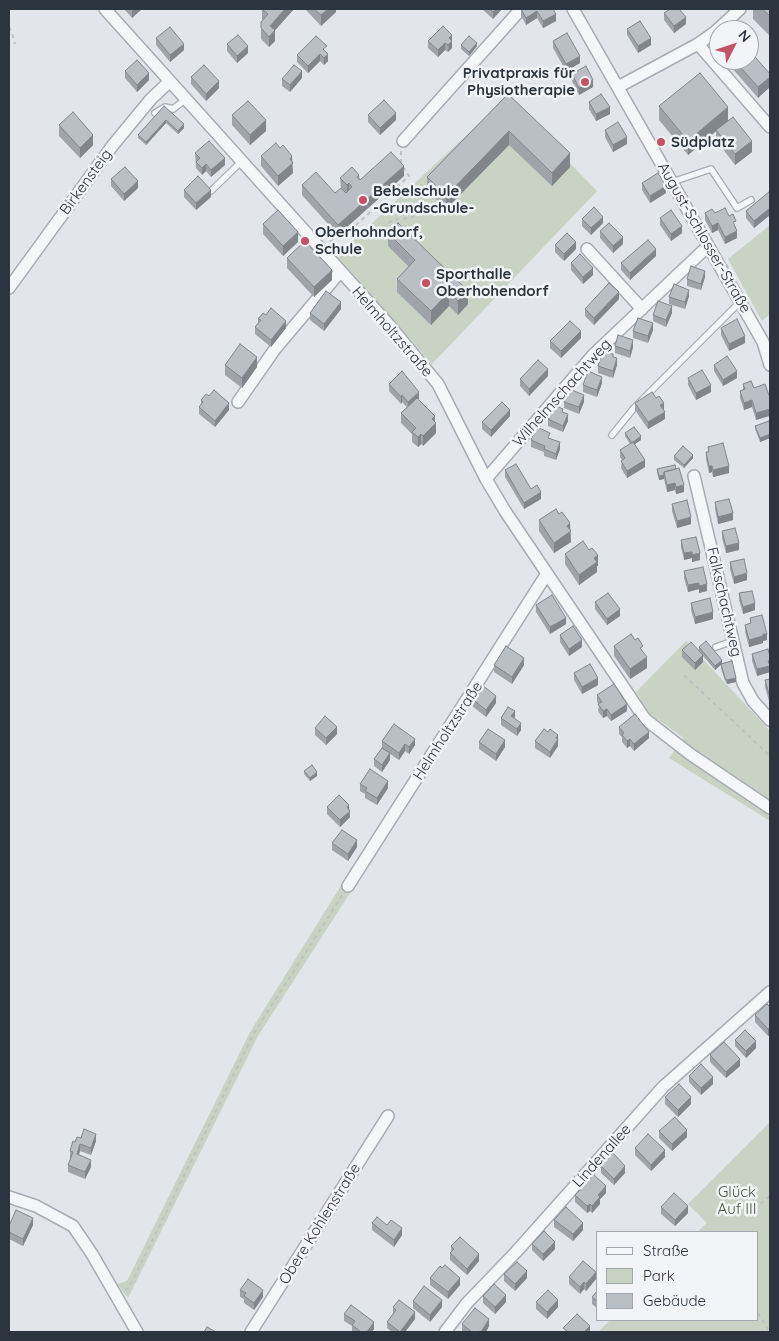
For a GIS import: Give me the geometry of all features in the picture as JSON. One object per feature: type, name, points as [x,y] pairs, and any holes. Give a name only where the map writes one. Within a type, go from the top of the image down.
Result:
[{"type":"street","name":"Helmholtzstraße","points":[[105,9],[390,326],[438,384],[486,479],[546,575],[645,719],[690,754],[770,808]]},
{"type":"street","points":[[402,141],[521,9]]},
{"type":"street","name":"August-Schlosser-Straße","points":[[573,9],[740,302],[767,339],[770,365]]},
{"type":"street","points":[[618,87],[698,44],[715,32],[740,9]]},
{"type":"street","points":[[698,44],[770,127]]},
{"type":"street","name":"Birkensteig","points":[[9,288],[113,145],[151,99],[169,82]]},
{"type":"street","name":"Wilhelmschachtweg","points":[[486,479],[593,355],[708,246]]},
{"type":"street","points":[[587,248],[642,308]]},
{"type":"street","name":"Helmholtzstraße","points":[[238,402],[275,349],[340,272]]},
{"type":"street","name":"Falkschachtweg","points":[[694,476],[743,683],[753,702],[770,720]]},
{"type":"street","name":"Helmholtzstraße","points":[[348,886],[546,575]]},
{"type":"street","name":"Lindenallee","points":[[445,1332],[467,1304],[663,1087],[770,992]]},
{"type":"street","name":"Obere Kohlenstraße","points":[[251,1332],[388,1116]]},
{"type":"street","points":[[9,1196],[36,1206],[72,1226],[92,1254],[137,1332]]},
{"type":"lane","points":[[155,113],[165,107],[173,109],[186,99]]},
{"type":"lane","points":[[210,191],[242,161]]},
{"type":"lane","points":[[672,182],[711,169],[737,208],[751,200]]},
{"type":"lane","points":[[612,436],[634,408],[740,302]]},
{"type":"lane","points":[[716,647],[733,641]]},
{"type":"path","points":[[9,27],[15,44]]},
{"type":"path","points":[[320,250],[334,238],[342,238],[408,176],[400,162],[402,141]]},
{"type":"path","points":[[375,232],[393,220],[410,218],[430,207],[435,202]]},
{"type":"path","points":[[684,676],[770,756]]},
{"type":"path","points":[[117,1296],[129,1288],[254,1033],[348,886]]},
{"type":"path","points":[[748,1214],[770,1196]]},
{"type":"path","points":[[759,1316],[770,1332]]},
{"type":"path","points":[[680,1332],[685,1332]]},
{"type":"green space","points":[[506,98],[597,191],[432,364],[337,256]]},
{"type":"green space","points":[[770,225],[770,314],[762,321],[728,259]]},
{"type":"green space","points":[[686,641],[770,731],[770,821],[669,758],[684,738],[650,714],[636,692]]},
{"type":"green space","points":[[342,884],[352,890],[258,1036],[128,1298],[117,1284],[127,1281],[250,1032]]},
{"type":"green space","name":"Glück Auf III","points":[[770,1122],[770,1332],[598,1332],[609,1321],[759,1321],[759,1231],[698,1231],[707,1223],[688,1204]]},
{"type":"building","points":[[262,9],[285,9],[270,26],[275,30],[269,37],[261,28],[261,22],[268,14]]},
{"type":"building","points":[[314,9],[328,9],[321,15]]},
{"type":"building","points":[[521,9],[553,9],[556,14],[543,21],[537,11],[526,18]]},
{"type":"building","points":[[670,9],[679,9],[686,17],[674,26],[664,13]]},
{"type":"building","points":[[762,9],[770,9],[769,15]]},
{"type":"building","points":[[640,21],[651,38],[638,46],[627,29]]},
{"type":"building","points":[[443,26],[452,35],[449,38],[452,41],[448,45],[445,43],[438,50],[428,41]]},
{"type":"building","points":[[170,27],[184,44],[170,55],[156,38]]},
{"type":"building","points":[[567,33],[580,56],[566,64],[553,41]]},
{"type":"building","points":[[238,35],[248,46],[237,56],[227,44]]},
{"type":"building","points":[[316,36],[327,46],[323,49],[328,54],[324,58],[320,54],[308,66],[297,55]]},
{"type":"building","points":[[469,36],[477,43],[469,52],[461,45]]},
{"type":"building","points":[[137,60],[149,73],[137,85],[125,71]]},
{"type":"building","points":[[759,61],[770,74],[770,77],[758,87],[743,70],[759,70]]},
{"type":"building","points":[[204,65],[219,81],[206,94],[191,77]]},
{"type":"building","points":[[294,65],[302,71],[290,85],[282,79]]},
{"type":"building","points":[[586,66],[593,80],[579,88],[572,74]]},
{"type":"building","points":[[700,73],[728,107],[688,141],[659,106]]},
{"type":"building","points":[[508,94],[570,153],[552,173],[509,131],[446,196],[427,177]]},
{"type":"building","points":[[601,94],[610,107],[596,114],[589,102]]},
{"type":"building","points":[[384,100],[396,113],[380,128],[368,115]]},
{"type":"building","points":[[248,101],[266,120],[250,135],[232,115]]},
{"type":"building","points":[[164,106],[184,124],[178,131],[166,120],[146,142],[138,135]]},
{"type":"building","points":[[73,112],[93,135],[80,148],[59,125]]},
{"type":"building","points":[[733,117],[752,141],[735,154],[716,130]]},
{"type":"building","points":[[618,122],[627,137],[613,145],[605,130]]},
{"type":"building","points":[[209,141],[225,158],[211,170],[206,164],[202,168],[196,162],[200,158],[195,153]]},
{"type":"building","points":[[276,143],[280,148],[283,145],[292,156],[290,159],[293,163],[278,176],[261,156]]},
{"type":"building","points":[[391,152],[404,166],[338,225],[302,185],[316,172],[335,193],[341,188],[346,193],[352,187],[340,178],[352,167],[359,175],[357,177],[360,180]]},
{"type":"building","points":[[125,167],[138,181],[124,194],[111,179]]},
{"type":"building","points":[[658,173],[666,186],[650,196],[642,183]]},
{"type":"building","points":[[198,176],[211,190],[196,203],[184,190]]},
{"type":"building","points":[[770,191],[770,208],[754,221],[746,211]]},
{"type":"building","points":[[594,207],[603,217],[591,228],[582,219]]},
{"type":"building","points":[[725,208],[729,216],[733,214],[736,221],[733,222],[737,231],[725,237],[718,223],[712,226],[705,213],[712,209],[715,213]]},
{"type":"building","points":[[278,210],[298,232],[283,246],[263,224]]},
{"type":"building","points":[[671,210],[682,226],[671,234],[660,218]]},
{"type":"building","points":[[398,223],[468,291],[458,301],[449,292],[431,311],[397,279],[415,260],[388,233]]},
{"type":"building","points":[[609,223],[623,237],[613,246],[600,231]]},
{"type":"building","points":[[567,233],[576,242],[564,254],[555,245]]},
{"type":"building","points":[[648,240],[656,249],[630,273],[621,263]]},
{"type":"building","points":[[305,241],[332,270],[314,287],[287,258]]},
{"type":"building","points":[[580,254],[593,268],[583,277],[571,263]]},
{"type":"building","points":[[691,266],[705,271],[701,284],[687,279]]},
{"type":"building","points":[[609,283],[619,292],[594,318],[585,309]]},
{"type":"building","points":[[674,284],[689,290],[685,302],[669,297]]},
{"type":"building","points":[[326,291],[341,302],[324,324],[310,313]]},
{"type":"building","points":[[658,301],[672,306],[666,320],[653,315]]},
{"type":"building","points":[[271,308],[286,321],[271,340],[255,327],[261,320],[258,319],[263,313],[266,315]]},
{"type":"building","points":[[638,318],[653,323],[648,336],[633,331]]},
{"type":"building","points":[[737,319],[745,336],[729,344],[721,328]]},
{"type":"building","points":[[570,321],[581,331],[561,351],[550,341]]},
{"type":"building","points":[[618,335],[633,340],[630,351],[615,346]]},
{"type":"building","points":[[240,344],[257,357],[242,378],[225,365]]},
{"type":"building","points":[[603,351],[613,354],[613,357],[617,358],[613,371],[598,366]]},
{"type":"building","points":[[727,356],[737,371],[723,380],[714,365]]},
{"type":"building","points":[[538,360],[548,369],[529,389],[520,379]]},
{"type":"building","points":[[702,370],[711,385],[696,393],[688,378]]},
{"type":"building","points":[[402,371],[419,392],[408,402],[389,384]]},
{"type":"building","points":[[588,371],[602,377],[597,390],[583,385]]},
{"type":"building","points":[[751,381],[754,388],[765,384],[770,398],[770,409],[756,413],[752,400],[744,403],[740,391],[745,389],[743,384]]},
{"type":"building","points":[[569,389],[584,395],[579,407],[564,402]]},
{"type":"building","points":[[214,390],[229,403],[215,421],[199,407],[203,402],[201,400],[206,394],[209,396]]},
{"type":"building","points":[[652,392],[656,398],[659,396],[664,403],[660,405],[665,412],[648,422],[635,403]]},
{"type":"building","points":[[417,398],[435,416],[432,419],[436,423],[423,436],[421,434],[418,437],[412,432],[416,428],[401,413]]},
{"type":"building","points":[[502,402],[510,410],[491,430],[482,422]]},
{"type":"building","points":[[554,405],[563,409],[562,412],[568,414],[563,426],[548,419]]},
{"type":"building","points":[[769,421],[770,434],[760,438],[755,426]]},
{"type":"building","points":[[537,427],[550,433],[548,438],[560,442],[556,454],[544,449],[545,446],[531,440]]},
{"type":"building","points":[[634,427],[641,436],[632,443],[625,433]]},
{"type":"building","points":[[633,442],[645,460],[627,471],[621,461],[625,458],[620,450]]},
{"type":"building","points":[[723,443],[729,466],[713,470],[712,466],[709,466],[706,452],[709,452],[708,447]]},
{"type":"building","points":[[683,446],[693,455],[684,465],[674,456]]},
{"type":"building","points":[[516,464],[531,489],[537,485],[541,492],[524,503],[505,470]]},
{"type":"building","points":[[675,465],[676,469],[664,472],[664,475],[659,476],[657,469]]},
{"type":"building","points":[[679,468],[684,485],[676,487],[675,483],[667,485],[664,472]]},
{"type":"building","points":[[729,499],[733,513],[718,517],[715,502]]},
{"type":"building","points":[[687,500],[691,517],[677,521],[672,504]]},
{"type":"building","points":[[556,509],[559,514],[562,512],[570,523],[567,526],[571,531],[554,543],[539,520]]},
{"type":"building","points":[[735,528],[739,543],[726,546],[722,531]]},
{"type":"building","points":[[696,537],[700,553],[692,555],[692,552],[684,553],[681,540]]},
{"type":"building","points":[[583,541],[589,550],[592,548],[598,555],[594,558],[597,562],[579,575],[565,554]]},
{"type":"building","points":[[744,559],[747,573],[734,577],[730,562]]},
{"type":"building","points":[[703,567],[707,584],[699,586],[699,583],[688,585],[684,571]]},
{"type":"building","points":[[752,591],[755,603],[743,607],[739,593]]},
{"type":"building","points":[[608,593],[620,609],[607,619],[595,602]]},
{"type":"building","points":[[552,595],[566,618],[550,627],[536,605]]},
{"type":"building","points":[[710,598],[713,612],[695,617],[691,603]]},
{"type":"building","points":[[762,615],[767,634],[749,640],[745,625],[751,623],[750,618]]},
{"type":"building","points":[[573,626],[582,640],[569,649],[560,635]]},
{"type":"building","points":[[631,634],[635,640],[638,638],[643,646],[640,648],[647,657],[630,669],[614,646]]},
{"type":"building","points":[[706,641],[722,660],[715,666],[699,647]]},
{"type":"building","points":[[691,642],[703,655],[695,663],[682,650]]},
{"type":"building","points":[[506,646],[524,658],[512,677],[494,665]]},
{"type":"building","points":[[768,649],[770,666],[757,669],[752,654]]},
{"type":"building","points":[[732,661],[736,678],[727,680],[721,664]]},
{"type":"building","points":[[590,664],[598,678],[582,687],[574,673]]},
{"type":"building","points":[[770,679],[770,694],[769,694],[765,680]]},
{"type":"building","points":[[614,684],[627,704],[611,715],[607,709],[603,711],[598,704],[602,702],[597,695]]},
{"type":"building","points":[[482,685],[496,696],[486,710],[472,699]]},
{"type":"building","points":[[508,707],[515,711],[511,716],[521,723],[517,729],[501,718]]},
{"type":"building","points":[[635,714],[649,732],[634,744],[630,739],[627,741],[619,727]]},
{"type":"building","points":[[325,716],[337,727],[326,738],[315,728]]},
{"type":"building","points":[[394,724],[415,739],[409,747],[405,744],[399,753],[382,741]]},
{"type":"building","points":[[488,729],[505,740],[496,754],[479,742]]},
{"type":"building","points":[[544,729],[548,732],[550,729],[558,735],[556,738],[558,739],[550,752],[535,741]]},
{"type":"building","points":[[382,748],[390,753],[382,765],[374,759]]},
{"type":"building","points":[[312,765],[317,772],[310,778],[304,771]]},
{"type":"building","points":[[370,769],[388,781],[377,798],[365,791],[367,788],[360,784]]},
{"type":"building","points":[[339,795],[349,805],[347,807],[350,811],[340,820],[327,807]]},
{"type":"building","points":[[342,830],[357,840],[348,854],[332,843]]},
{"type":"building","points":[[767,1004],[770,1007],[770,1028],[768,1029],[755,1015]]},
{"type":"building","points":[[745,1030],[756,1041],[746,1051],[735,1040]]},
{"type":"building","points":[[724,1042],[740,1059],[726,1072],[710,1055]]},
{"type":"building","points":[[701,1064],[713,1077],[701,1088],[689,1076]]},
{"type":"building","points":[[679,1084],[691,1097],[678,1110],[665,1097]]},
{"type":"building","points":[[675,1117],[687,1130],[672,1144],[659,1131]]},
{"type":"building","points":[[84,1129],[96,1134],[91,1148],[80,1144],[77,1154],[91,1160],[85,1172],[68,1165],[73,1152],[70,1151],[73,1141],[75,1142],[77,1137],[81,1138]]},
{"type":"building","points":[[648,1134],[665,1150],[651,1165],[635,1148]]},
{"type":"building","points":[[613,1153],[625,1166],[614,1179],[601,1166]]},
{"type":"building","points":[[594,1175],[606,1186],[592,1206],[590,1204],[587,1206],[575,1195]]},
{"type":"building","points":[[674,1193],[688,1206],[675,1220],[661,1207]]},
{"type":"building","points":[[566,1207],[583,1223],[573,1234],[554,1220]]},
{"type":"building","points":[[16,1210],[33,1218],[23,1239],[9,1232],[9,1226]]},
{"type":"building","points":[[377,1217],[387,1225],[391,1220],[402,1228],[394,1240],[372,1223]]},
{"type":"building","points":[[544,1231],[555,1242],[543,1254],[532,1244]]},
{"type":"building","points":[[460,1237],[479,1254],[467,1269],[450,1253],[454,1249],[451,1246]]},
{"type":"building","points":[[583,1261],[596,1272],[586,1284],[584,1282],[580,1287],[569,1277]]},
{"type":"building","points":[[517,1262],[527,1271],[515,1284],[504,1274]]},
{"type":"building","points":[[445,1265],[460,1278],[448,1292],[430,1278],[440,1266],[442,1268]]},
{"type":"building","points":[[248,1279],[263,1290],[254,1303],[244,1296],[246,1293],[240,1290]]},
{"type":"building","points":[[494,1284],[506,1295],[495,1307],[483,1296]]},
{"type":"building","points":[[424,1286],[442,1300],[430,1315],[413,1301]]},
{"type":"building","points":[[548,1290],[558,1300],[547,1312],[536,1302]]},
{"type":"building","points":[[596,1292],[596,1300],[592,1297]]},
{"type":"building","points":[[399,1300],[415,1312],[400,1332],[387,1322],[396,1310],[393,1307]]},
{"type":"building","points":[[351,1305],[374,1322],[367,1332],[361,1332],[352,1325],[355,1321],[344,1314]]},
{"type":"building","points":[[475,1308],[489,1319],[481,1332],[472,1332],[462,1324]]},
{"type":"building","points":[[577,1314],[590,1326],[584,1332],[568,1332],[563,1328]]},
{"type":"building","points":[[207,1327],[216,1332],[204,1332]]},
{"type":"place","name":"Privatpraxis für Physiotherapie","points":[[585,82]]},
{"type":"place","name":"Südplatz","points":[[661,142]]},
{"type":"place","name":"Bebelschule -Grundschule-","points":[[363,200]]},
{"type":"place","name":"Oberhohndorf, Schule","points":[[305,241]]},
{"type":"place","name":"Sporthalle Oberhohendorf","points":[[426,283]]}]
